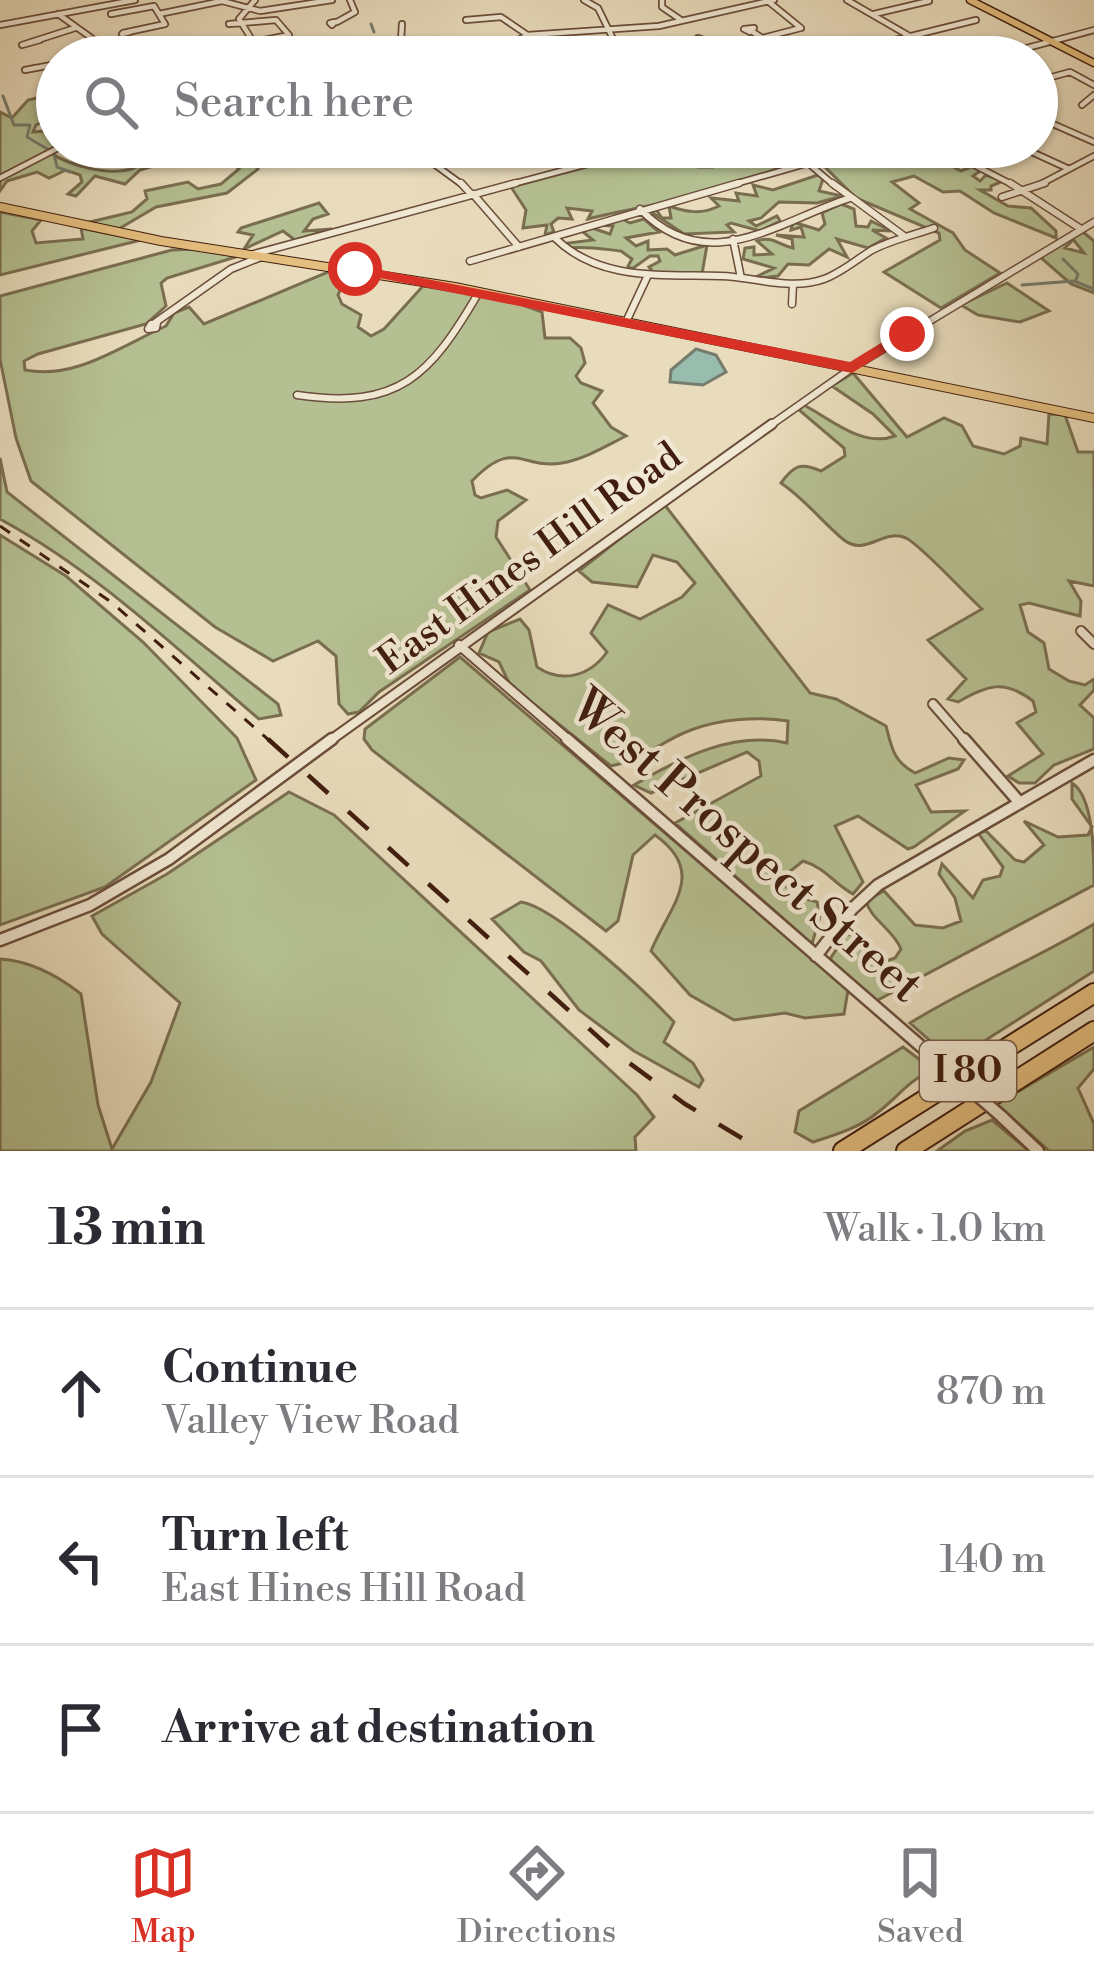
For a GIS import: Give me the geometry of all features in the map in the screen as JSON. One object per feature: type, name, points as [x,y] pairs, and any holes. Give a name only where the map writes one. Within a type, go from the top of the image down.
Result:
[{"type":"highway","name":"I 80","points":[[842,1151],[1094,994]]},
{"type":"highway","name":"I 80","points":[[906,1151],[1094,1031]]},
{"type":"main road","points":[[970,0],[1040,36]]},
{"type":"main road","points":[[1058,45],[1094,63]]},
{"type":"main road","points":[[0,206],[161,242],[479,292],[1094,418]]},
{"type":"street","points":[[0,25],[135,0]]},
{"type":"street","points":[[240,23],[255,0]]},
{"type":"street","points":[[159,14],[221,1],[247,9],[280,10],[332,0]]},
{"type":"street","points":[[337,22],[355,12],[350,0]]},
{"type":"street","points":[[584,0],[597,7],[612,36]]},
{"type":"street","points":[[662,0],[662,6],[681,20]]},
{"type":"street","points":[[523,36],[681,20],[767,0],[802,26],[773,36]]},
{"type":"street","points":[[847,0],[909,36]]},
{"type":"street","points":[[872,14],[938,0]]},
{"type":"street","points":[[154,7],[159,14],[165,25],[127,34],[117,14],[154,7]]},
{"type":"street","points":[[60,16],[88,36]]},
{"type":"street","points":[[466,20],[504,17],[527,34]]},
{"type":"street","points":[[229,25],[277,20],[289,35],[285,36]]},
{"type":"street","points":[[915,36],[976,20]]},
{"type":"street","points":[[240,23],[249,36]]},
{"type":"street","points":[[400,36],[402,24]]},
{"type":"street","points":[[52,36],[75,28]]},
{"type":"street","points":[[1058,40],[1094,30]]},
{"type":"street","points":[[753,32],[759,36]]},
{"type":"street","points":[[1058,75],[1070,72],[1094,85]]},
{"type":"street","points":[[1082,106],[1094,94]]},
{"type":"street","points":[[1058,126],[1094,142]]},
{"type":"street","points":[[1002,197],[1094,156]]},
{"type":"street","points":[[0,178],[36,159]]},
{"type":"street","points":[[1058,164],[1070,170]]},
{"type":"street","points":[[446,168],[519,247]]},
{"type":"street","points":[[156,322],[230,269],[258,255],[571,168]]},
{"type":"street","points":[[470,260],[793,168]]},
{"type":"street","points":[[814,168],[906,237]]},
{"type":"street","points":[[979,168],[1081,229]]},
{"type":"street","points":[[640,209],[655,225],[679,237],[733,239],[763,235],[802,214],[850,198]]},
{"type":"street","name":"East Hines Hill Road","points":[[0,940],[74,912],[147,874],[459,645],[852,368],[1094,222]]},
{"type":"street","points":[[554,237],[582,260],[648,275],[794,284],[824,279],[872,250],[934,228]]},
{"type":"street","points":[[733,239],[741,278]]},
{"type":"street","points":[[626,322],[648,275]]},
{"type":"street","points":[[792,304],[794,284]]},
{"type":"street","points":[[297,395],[358,399],[411,382],[440,357],[479,292]]},
{"type":"street","points":[[1081,631],[1094,644]]},
{"type":"street","name":"West Prospect Street","points":[[459,645],[1038,1151]]},
{"type":"street","points":[[933,704],[1020,803]]},
{"type":"street","points":[[816,956],[852,909],[878,885],[1094,760]]},
{"type":"shaded area","points":[[36,98],[36,157],[0,176],[0,112],[12,118],[28,100]]},
{"type":"shaded area","points":[[36,161],[36,168],[147,168],[125,184],[95,176],[76,196],[68,194],[82,182],[80,175],[66,170],[49,178],[37,172],[7,181],[0,191],[0,180]]},
{"type":"shaded area","points":[[583,168],[776,168],[719,191],[588,219],[592,211],[567,208],[572,219],[558,218],[551,224],[554,232],[545,235],[547,225],[523,228],[526,210],[511,187]]},
{"type":"shaded area","points":[[826,168],[981,168],[973,176],[980,181],[986,175],[1003,181],[991,190],[980,190],[1008,206],[1031,208],[1056,231],[1056,238],[994,213],[960,191],[943,192],[914,176],[892,182],[919,203],[910,209],[953,233],[965,250],[1000,273],[941,308],[884,272],[940,240],[939,233],[856,198]]},
{"type":"shaded area","points":[[239,169],[258,169],[227,193],[156,207],[117,230],[90,222],[132,212],[147,199],[145,191],[188,182],[198,189],[221,184]]},
{"type":"shaded area","points":[[818,175],[823,179],[819,191],[842,196],[817,203],[779,202],[761,218],[749,221],[756,226],[777,216],[780,221],[760,231],[731,223],[727,225],[734,232],[684,234],[648,210],[655,208],[662,218],[671,218],[669,206],[706,211],[719,206],[711,198],[739,201],[736,193],[757,196],[753,185],[773,190]]},
{"type":"shaded area","points":[[319,203],[328,214],[313,219],[304,231],[332,229],[295,240],[283,231],[244,249],[253,235],[238,232],[241,228]]},
{"type":"shaded area","points":[[841,204],[854,209],[856,226],[868,227],[871,221],[891,231],[872,230],[886,238],[868,248],[837,239],[847,257],[829,249],[809,265],[788,264],[778,276],[761,278],[758,276],[774,268],[743,259],[745,248],[754,247],[754,255],[772,254],[757,241],[762,239],[793,248],[792,239],[776,235],[804,237],[801,227],[791,230],[793,222],[819,230],[825,224],[822,213]]},
{"type":"shaded area","points":[[0,212],[41,220],[32,231],[36,243],[83,239],[81,228],[141,240],[0,275]]},
{"type":"shaded area","points":[[616,216],[630,223],[644,219],[659,232],[626,238],[636,246],[648,241],[648,250],[667,249],[675,255],[707,245],[702,274],[654,273],[649,267],[660,261],[658,256],[632,269],[628,266],[632,259],[621,251],[567,248],[568,243],[593,240],[583,232],[589,227],[610,234],[613,226],[596,225]]},
{"type":"shaded area","points":[[1083,232],[1094,241],[1094,293],[1071,284],[1040,257],[1068,239],[1072,241],[1065,248],[1084,253],[1072,238]]},
{"type":"shaded area","points":[[172,250],[242,255],[167,278],[161,283],[166,306],[146,324],[38,354],[24,361],[25,370],[80,366],[166,326],[174,313],[189,307],[204,324],[335,269],[348,272],[338,295],[342,304],[361,315],[358,327],[371,336],[384,329],[423,286],[512,301],[542,312],[545,338],[570,338],[581,348],[585,363],[576,376],[602,391],[593,403],[611,427],[626,436],[562,463],[508,458],[472,481],[475,495],[481,498],[507,490],[526,500],[498,521],[496,537],[530,590],[379,692],[359,712],[348,714],[339,704],[336,656],[318,641],[273,661],[215,627],[31,481],[16,438],[0,359],[0,296]]},
{"type":"shaded area","points":[[1007,283],[1049,311],[1020,322],[978,315],[961,305]]},
{"type":"shaded area","points":[[696,349],[716,355],[726,372],[703,385],[670,382],[671,370]]},
{"type":"shaded area","points":[[853,373],[907,437],[944,418],[962,426],[973,446],[1004,454],[1020,446],[1021,438],[1047,444],[1049,414],[1065,415],[1078,452],[1094,452],[1094,586],[1069,581],[1081,601],[1080,616],[1020,605],[1028,632],[1044,643],[1049,669],[1085,685],[1094,679],[1094,690],[1080,705],[1094,718],[1094,749],[1054,765],[1035,783],[1019,783],[1008,776],[1043,754],[1017,723],[1036,712],[1033,701],[1004,687],[958,702],[948,699],[966,679],[928,640],[982,609],[906,538],[890,536],[852,544],[781,483],[798,467],[821,471],[845,456],[844,448],[799,410],[804,405],[860,435],[895,436],[832,386]]},
{"type":"shaded area","points":[[0,458],[7,492],[278,704],[281,715],[259,719],[102,586],[0,519]]},
{"type":"shaded area","points":[[664,504],[810,693],[836,699],[886,726],[898,759],[915,773],[949,758],[964,760],[958,769],[916,785],[931,812],[965,811],[914,847],[908,849],[858,816],[835,826],[863,882],[853,894],[803,861],[779,880],[799,897],[817,902],[820,916],[812,944],[675,823],[761,776],[759,761],[747,752],[651,793],[634,785],[708,749],[747,741],[787,743],[788,721],[739,720],[702,726],[611,766],[510,685],[499,662],[479,653],[488,632],[520,619],[529,630],[537,667],[556,675],[575,675],[607,652],[591,633],[608,605],[640,619],[682,597],[695,583],[677,562],[653,555],[637,587],[592,582],[579,571]]},
{"type":"shaded area","points":[[0,535],[66,576],[143,642],[237,738],[256,780],[105,887],[0,925]]},
{"type":"shaded area","points":[[460,657],[848,990],[844,1014],[805,1018],[785,1013],[734,1020],[690,995],[651,951],[675,904],[682,876],[671,849],[655,835],[633,855],[618,921],[606,931],[372,750],[364,739],[365,729]]},
{"type":"shaded area","points":[[1072,783],[1085,801],[1091,825],[1072,799]]},
{"type":"shaded area","points":[[289,792],[334,815],[637,1095],[654,1117],[635,1137],[636,1151],[0,1151],[0,959],[43,970],[81,994],[98,1105],[112,1149],[151,1082],[180,1003],[102,934],[92,916],[167,874]]},
{"type":"shaded area","points":[[1024,821],[1058,837],[1088,835],[1091,828],[1094,885],[876,1001],[830,959],[846,935],[855,933],[860,947],[878,964],[895,958],[901,949],[866,901],[884,891],[915,925],[943,928],[961,921],[955,898],[939,874],[942,864],[973,898],[983,880],[1000,876],[1003,867],[978,833],[986,831],[1015,860],[1024,862],[1044,845]]},
{"type":"shaded area","points":[[521,902],[537,907],[578,935],[674,1022],[664,1042],[693,1063],[703,1080],[699,1087],[634,1051],[579,1010],[541,961],[524,952],[492,919]]},
{"type":"shaded area","points":[[1094,924],[1094,971],[953,1061],[910,1023],[956,997]]},
{"type":"shaded area","points":[[903,1047],[932,1069],[855,1127],[813,1142],[795,1132],[799,1111]]},
{"type":"shaded area","points":[[1094,1047],[1094,1069],[1078,1088],[1094,1124],[1094,1151],[1049,1151],[997,1104]]},
{"type":"shaded area","points":[[992,1120],[1029,1151],[937,1151],[965,1131]]},
{"type":"waterway","points":[[371,24],[374,32]]},
{"type":"waterway","points":[[3,96],[14,125],[30,125],[27,137],[36,142]]},
{"type":"waterway","points":[[60,168],[70,172]]},
{"type":"waterway","points":[[1063,259],[1078,274],[1076,280]]},
{"type":"waterway","points":[[1022,285],[1074,281],[1094,289]]},
{"type":"railway","points":[[0,526],[111,602],[271,742]]},
{"type":"railway","points":[[268,739],[617,1054],[685,1104],[763,1151]]},
{"type":"route","points":[[355,269],[852,368],[907,334]]}]
